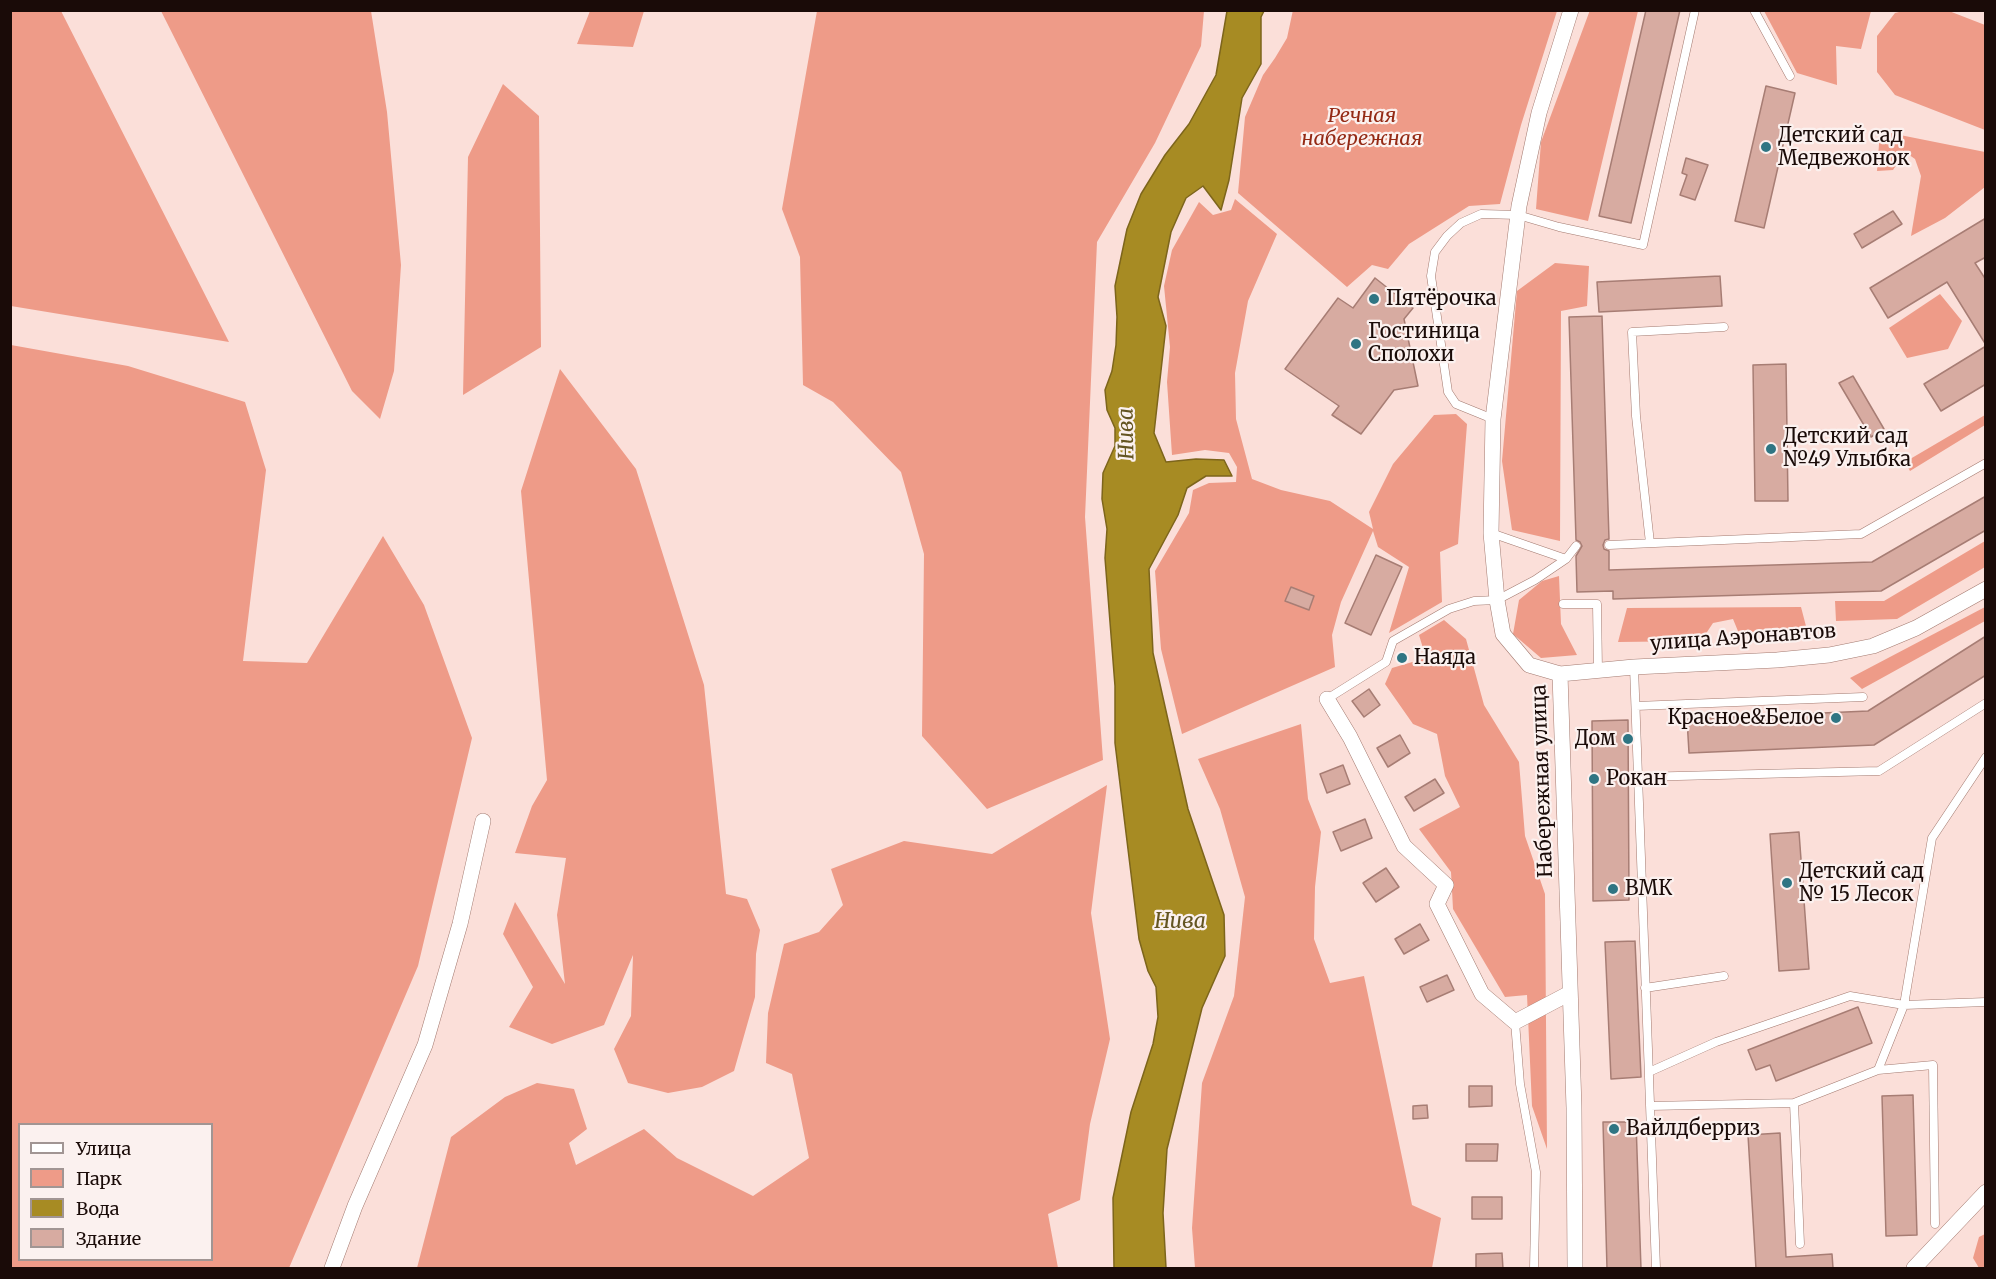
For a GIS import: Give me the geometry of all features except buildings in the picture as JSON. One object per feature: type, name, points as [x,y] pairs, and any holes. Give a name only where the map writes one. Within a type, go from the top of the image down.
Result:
[{"type":"street","name":"Набережная улица","points":[[1571,10],[1539,113],[1518,214],[1493,419],[1491,534],[1497,600],[1503,634],[1529,665],[1560,674],[1574,1108],[1575,1269]]},
{"type":"street","name":"улица Аэронавтов","points":[[1560,674],[1829,655],[1873,646],[1916,628],[1986,589]]},
{"type":"street","points":[[1327,699],[1350,737],[1404,846],[1446,885],[1437,904],[1482,994],[1515,1022],[1570,993]]},
{"type":"street","points":[[332,1269],[355,1206],[425,1045],[460,924],[483,821]]},
{"type":"street","points":[[1914,1269],[1986,1192]]},
{"type":"lane","points":[[1493,419],[1456,404],[1448,392],[1431,276],[1435,252],[1447,236],[1461,224],[1481,214],[1518,214],[1559,227],[1643,245],[1695,10]]},
{"type":"lane","points":[[1754,10],[1790,76]]},
{"type":"lane","points":[[1650,543],[1636,416],[1632,332],[1724,327]]},
{"type":"lane","points":[[1609,545],[1861,534],[1986,463]]},
{"type":"lane","points":[[1491,534],[1566,559]]},
{"type":"lane","points":[[1327,699],[1386,662],[1393,641],[1449,609],[1474,602],[1497,600],[1535,580],[1566,559],[1576,546]]},
{"type":"lane","points":[[1563,604],[1597,604],[1598,670]]},
{"type":"lane","points":[[1634,667],[1656,1269]]},
{"type":"lane","points":[[1635,706],[1863,697]]},
{"type":"lane","points":[[1638,777],[1879,771],[1986,702]]},
{"type":"lane","points":[[1878,1070],[1904,1005],[1932,838],[1986,757]]},
{"type":"lane","points":[[1645,988],[1724,976]]},
{"type":"lane","points":[[1649,1072],[1716,1042],[1850,996],[1904,1005],[1986,1002]]},
{"type":"lane","points":[[1515,1022],[1520,1084],[1536,1172],[1534,1269]]},
{"type":"lane","points":[[1650,1106],[1794,1103],[1878,1070],[1933,1065],[1935,1224]]},
{"type":"lane","points":[[1794,1103],[1800,1244]]},
{"type":"green space","name":"Речная набережная","points":[[1293,10],[1557,11],[1521,125],[1500,204],[1469,206],[1409,244],[1388,269],[1372,265],[1347,287],[1238,193],[1245,117],[1263,75],[1287,38]]},
{"type":"green space","points":[[1590,10],[1638,11],[1588,221],[1536,209],[1541,142]]},
{"type":"green space","points":[[10,11],[61,11],[229,342],[11,306]]},
{"type":"green space","points":[[161,11],[371,11],[387,112],[401,265],[394,371],[380,419],[352,391]]},
{"type":"green space","points":[[590,11],[644,11],[633,47],[577,44]]},
{"type":"green space","points":[[817,11],[1204,11],[1201,46],[1155,143],[1097,242],[1085,517],[1103,760],[987,809],[922,736],[924,554],[901,472],[833,402],[803,385],[800,257],[782,209]]},
{"type":"green space","points":[[1764,11],[1871,11],[1861,49],[1836,46],[1837,85],[1797,73]]},
{"type":"green space","points":[[1949,11],[1985,25],[1985,130],[1895,95],[1877,72],[1877,36],[1895,13]]},
{"type":"green space","points":[[503,84],[539,116],[541,347],[463,395],[468,157]]},
{"type":"green space","points":[[1880,131],[1985,152],[1985,187],[1945,218],[1911,236],[1921,176],[1915,159],[1905,152],[1893,170],[1877,171]]},
{"type":"green space","points":[[1235,199],[1277,234],[1248,301],[1235,373],[1236,419],[1252,479],[1281,490],[1330,501],[1373,529],[1369,512],[1393,464],[1434,415],[1456,414],[1467,424],[1458,544],[1440,552],[1442,602],[1389,633],[1409,567],[1378,547],[1373,531],[1341,602],[1332,635],[1335,667],[1182,734],[1161,649],[1155,571],[1189,513],[1193,490],[1209,483],[1236,482],[1237,467],[1229,453],[1205,450],[1172,455],[1167,382],[1170,347],[1164,286],[1172,250],[1199,202],[1213,215],[1231,210]]},
{"type":"green space","points":[[1555,263],[1589,266],[1587,306],[1561,311],[1560,541],[1512,530],[1502,461],[1517,291]]},
{"type":"green space","points":[[1940,294],[1962,321],[1948,349],[1907,358],[1889,328]]},
{"type":"green space","points":[[11,345],[128,366],[245,402],[266,470],[243,661],[307,663],[383,536],[424,605],[472,738],[418,966],[289,1268],[11,1268]]},
{"type":"green space","points":[[560,369],[636,469],[704,685],[726,894],[747,899],[760,930],[756,954],[755,997],[734,1071],[702,1087],[668,1093],[628,1083],[614,1049],[631,1016],[633,955],[604,1025],[552,1044],[509,1027],[533,987],[503,934],[515,902],[565,984],[557,915],[566,858],[515,853],[532,806],[547,780],[521,491]]},
{"type":"green space","points":[[1985,415],[1985,425],[1910,471],[1905,462]]},
{"type":"green space","points":[[1985,541],[1985,567],[1897,619],[1836,621],[1835,601],[1884,601]]},
{"type":"green space","points":[[1559,576],[1561,624],[1577,655],[1541,658],[1513,634],[1519,600],[1542,581]]},
{"type":"green space","points":[[1801,607],[1807,630],[1740,636],[1733,619],[1713,623],[1701,641],[1618,642],[1627,608]]},
{"type":"green space","points":[[1985,607],[1985,621],[1862,689],[1850,678]]},
{"type":"green space","points":[[1444,620],[1466,639],[1484,705],[1519,762],[1525,836],[1545,894],[1547,1149],[1532,1106],[1527,995],[1505,997],[1453,909],[1451,872],[1419,829],[1460,807],[1445,776],[1437,734],[1413,724],[1385,684],[1392,668],[1426,658],[1419,635]]},
{"type":"green space","points":[[1301,724],[1308,799],[1321,832],[1315,887],[1314,939],[1330,983],[1364,976],[1412,1205],[1441,1218],[1432,1268],[1195,1268],[1192,1228],[1202,1083],[1234,996],[1245,897],[1220,809],[1198,759]]},
{"type":"green space","points":[[1107,785],[1091,913],[1110,1039],[1090,1124],[1080,1200],[1048,1214],[1058,1268],[417,1268],[451,1137],[505,1097],[537,1083],[574,1089],[587,1129],[569,1143],[576,1165],[644,1129],[677,1158],[753,1196],[809,1158],[792,1074],[766,1063],[768,1013],[784,944],[819,932],[843,905],[831,869],[904,841],[992,854]]},
{"type":"green space","points":[[1985,1234],[1985,1268],[1979,1268],[1973,1258],[1979,1237]]},
{"type":"water","name":"Нива","points":[[1227,11],[1264,11],[1261,17],[1261,64],[1242,98],[1229,180],[1221,210],[1203,186],[1186,198],[1171,232],[1158,297],[1166,326],[1154,433],[1166,462],[1196,459],[1224,460],[1232,476],[1206,476],[1187,488],[1178,515],[1149,569],[1153,653],[1188,809],[1224,915],[1225,956],[1202,1008],[1167,1149],[1163,1213],[1166,1268],[1114,1268],[1113,1198],[1131,1112],[1153,1044],[1158,1017],[1156,987],[1148,971],[1139,939],[1115,743],[1115,686],[1105,558],[1107,529],[1102,499],[1103,473],[1115,446],[1115,428],[1107,410],[1105,390],[1112,371],[1116,345],[1115,286],[1127,229],[1141,194],[1165,155],[1189,124],[1216,75]]},
{"type":"place","name":"Детский сад Медвежонок","points":[[1766,147]]},
{"type":"place","name":"Пятёрочка","points":[[1374,299]]},
{"type":"place","name":"Гостиница Сполохи","points":[[1356,344]]},
{"type":"place","name":"Детский сад №49 Улыбка","points":[[1771,449]]},
{"type":"place","name":"Наяда","points":[[1402,658]]},
{"type":"place","name":"Красное&Белое","points":[[1836,718]]},
{"type":"place","name":"Дом","points":[[1628,739]]},
{"type":"place","name":"Рокан","points":[[1594,779]]},
{"type":"place","name":"Детский сад № 15 Лесок","points":[[1787,883]]},
{"type":"place","name":"ВМК","points":[[1613,889]]},
{"type":"place","name":"Вайлдберриз","points":[[1614,1129]]}]
